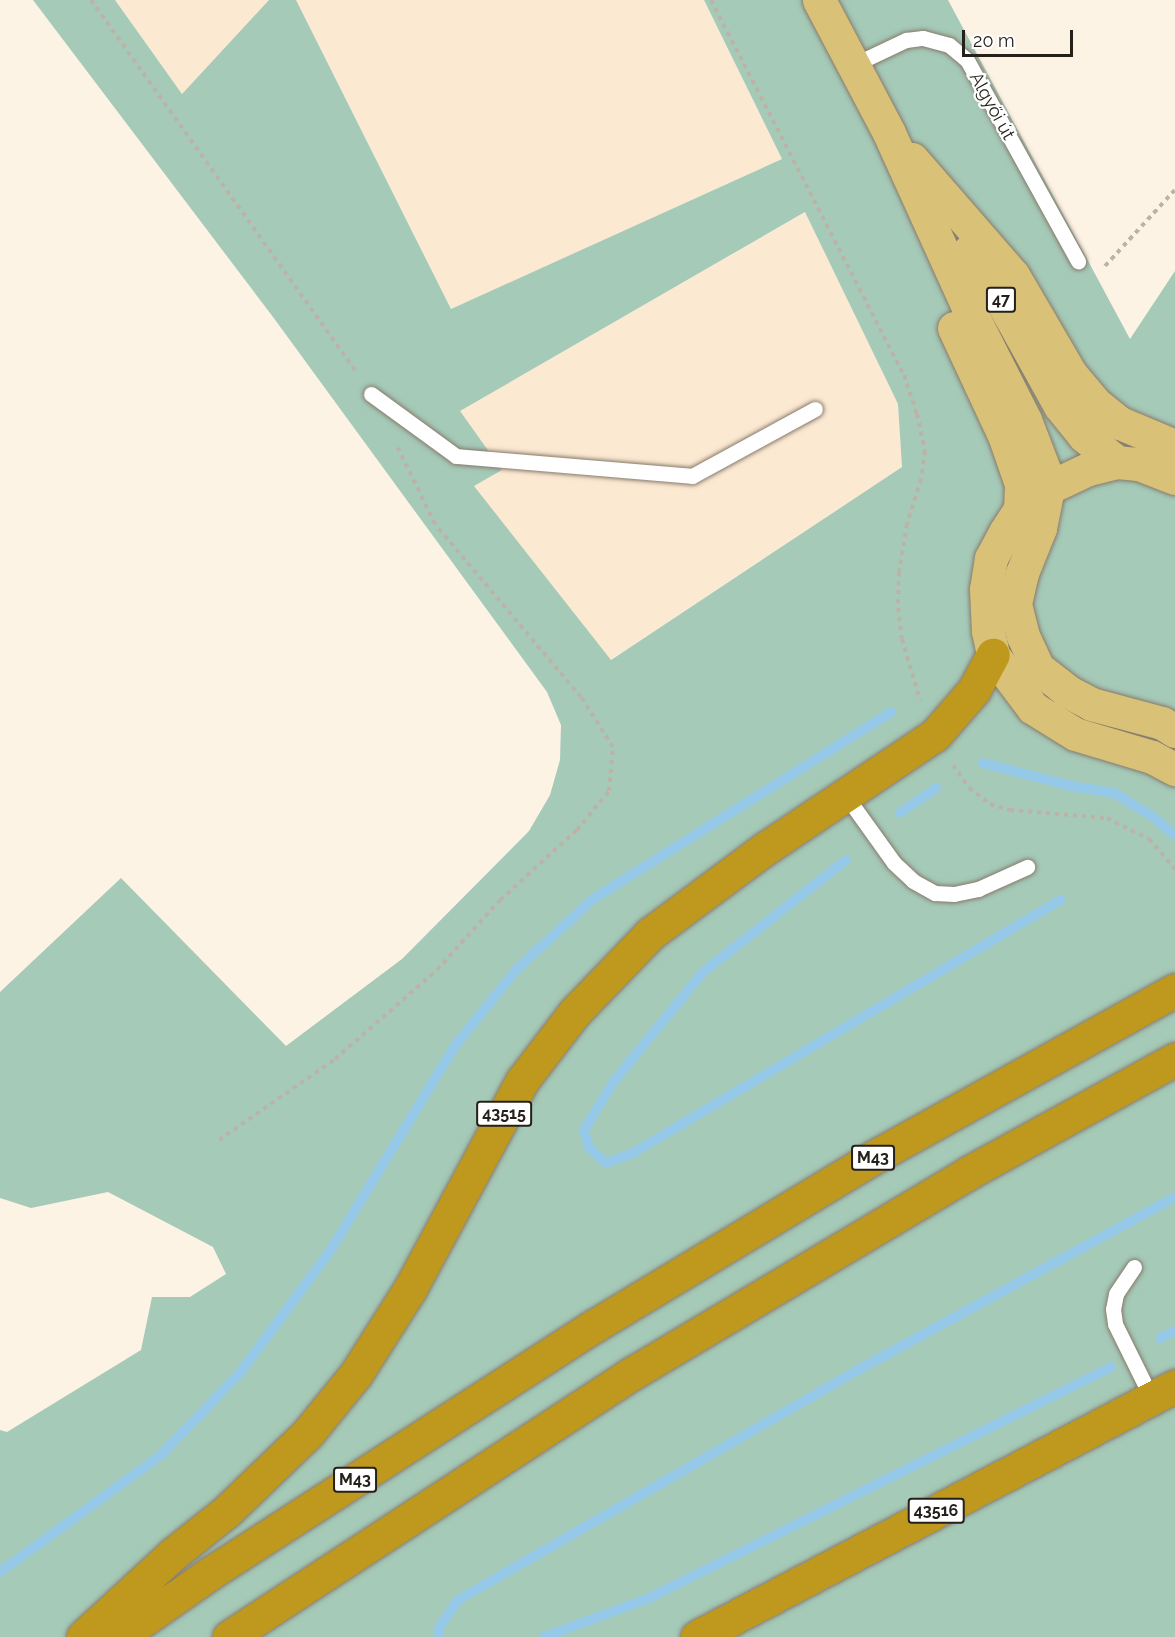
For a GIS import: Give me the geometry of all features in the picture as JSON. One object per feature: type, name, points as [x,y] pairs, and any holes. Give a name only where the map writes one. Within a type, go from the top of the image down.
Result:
[{"type":"highway","name":"43515","points":[[83,1637],[173,1554],[226,1511],[308,1433],[356,1374],[410,1289],[522,1081],[574,1013],[650,934],[766,848],[935,735],[974,690],[993,655]]},
{"type":"highway","name":"M43","points":[[119,1637],[209,1574],[594,1326],[874,1157],[1166,994]]},
{"type":"highway","points":[[229,1637],[633,1374],[968,1173],[1175,1059]]},
{"type":"highway","name":"43516","points":[[697,1637],[1163,1391]]},
{"type":"main road","name":"47","points":[[819,0],[889,132],[967,305],[1025,420],[1045,472],[1048,488],[1041,528],[1022,573],[1015,604],[1023,636],[1038,668],[1067,691],[1091,704],[1162,723],[1175,731]]},
{"type":"main road","name":"47","points":[[889,132],[1013,275],[1070,374],[1095,403],[1120,423],[1175,446]]},
{"type":"main road","name":"47","points":[[889,132],[994,287],[1060,406],[1084,436],[1117,462]]},
{"type":"main road","name":"47","points":[[889,132],[949,316],[1004,435],[1021,484],[1020,509]]},
{"type":"main road","name":"47","points":[[1175,478],[1138,464],[1117,462],[1088,469],[1048,488],[1020,509],[991,558],[986,589],[988,631],[993,655],[1034,708],[1075,734],[1152,757],[1175,769]]},
{"type":"lane","name":"Algyői út","points":[[853,65],[906,40],[923,38],[949,45],[967,60],[1078,261]]},
{"type":"lane","points":[[371,393],[456,456],[692,476],[814,409]]},
{"type":"lane","points":[[846,796],[894,862],[913,881],[935,893],[954,894],[978,889],[1027,867]]},
{"type":"lane","points":[[1134,1267],[1116,1294],[1113,1309],[1115,1324],[1163,1391]]},
{"type":"path","points":[[91,0],[161,101],[257,229],[371,393]]},
{"type":"path","points":[[711,0],[904,375],[917,414],[925,451],[921,479],[907,524],[901,563],[898,608],[909,670],[935,735],[969,788],[990,804],[1011,810],[1107,818],[1149,839],[1175,869]]},
{"type":"path","points":[[1078,261],[1101,270],[1175,190]]},
{"type":"path","points":[[219,1140],[335,1059],[437,970],[500,900],[577,830],[609,791],[613,747],[581,697],[435,524],[396,444]]},
{"type":"shaded area","points":[[115,0],[269,0],[182,94]]},
{"type":"shaded area","points":[[296,0],[704,0],[782,159],[451,309]]},
{"type":"shaded area","points":[[806,212],[898,404],[902,467],[610,660],[474,486],[502,470],[459,411]]},
{"type":"green space","points":[[33,0],[115,0],[182,94],[269,0],[296,0],[451,309],[782,159],[704,0],[948,0],[1130,339],[1175,271],[1175,1637],[0,1637],[0,1430],[7,1432],[141,1350],[152,1297],[190,1297],[226,1274],[213,1247],[108,1192],[31,1208],[0,1198],[0,992],[121,878],[286,1046],[402,959],[529,831],[550,795],[560,760],[561,725],[547,692],[273,317]],"holes":[[[805,212],[898,404],[902,467],[611,660],[474,486],[502,470],[460,411]]]},
{"type":"waterway","points":[[0,1572],[161,1455],[240,1373],[332,1248],[454,1047],[517,969],[593,899],[891,712]]},
{"type":"waterway","points":[[983,763],[1071,786],[1114,793],[1152,816],[1175,835]]},
{"type":"waterway","points":[[900,813],[936,788]]},
{"type":"waterway","points":[[846,860],[703,972],[614,1081],[584,1130],[589,1148],[606,1163],[631,1154],[1061,900]]},
{"type":"waterway","points":[[438,1637],[439,1628],[458,1600],[858,1370],[1175,1197]]},
{"type":"waterway","points":[[1160,1338],[1175,1331]]},
{"type":"waterway","points":[[544,1637],[647,1599],[1111,1367]]}]
